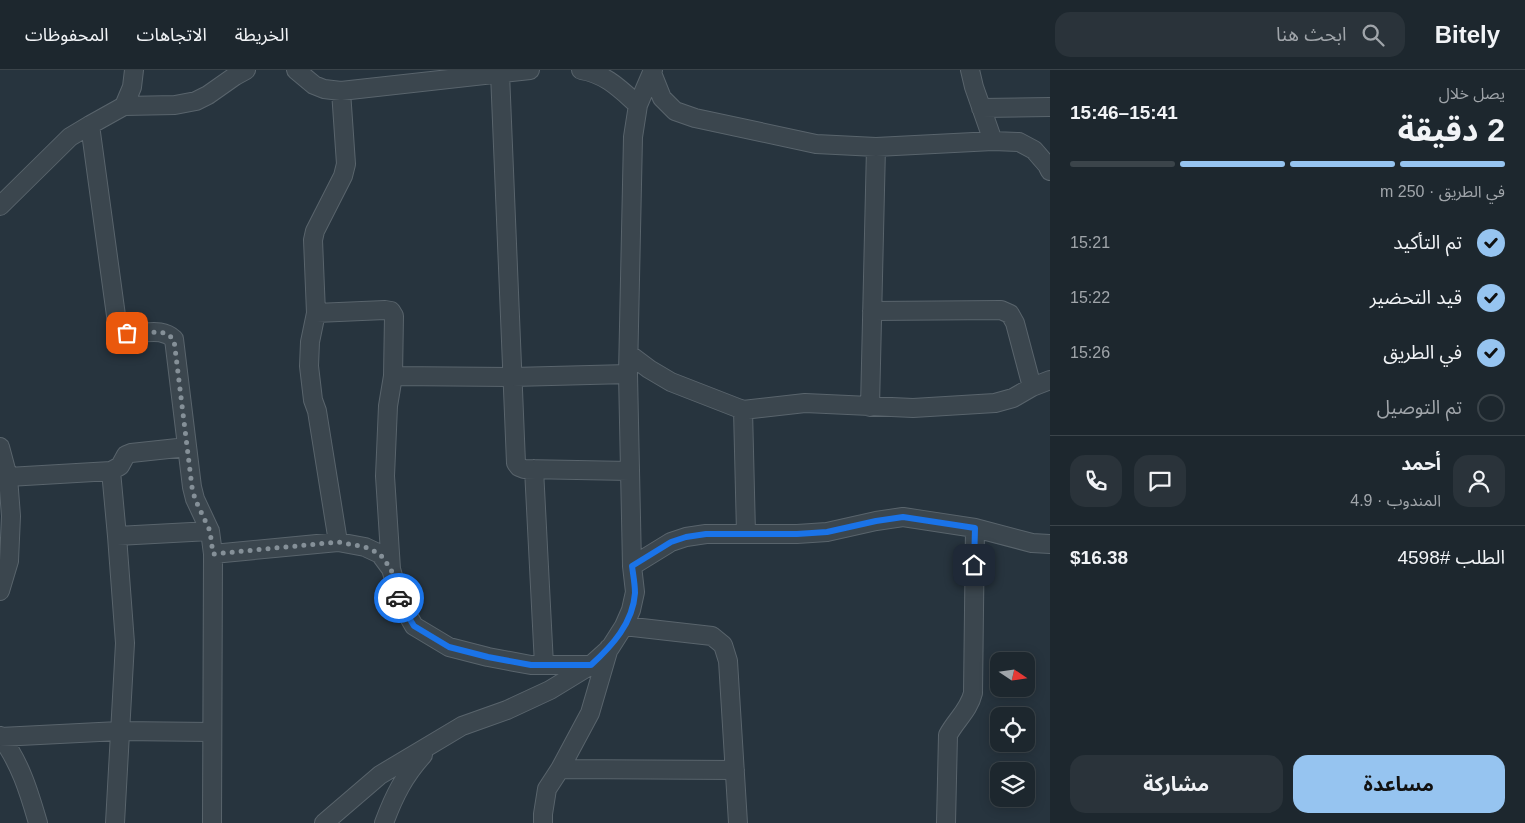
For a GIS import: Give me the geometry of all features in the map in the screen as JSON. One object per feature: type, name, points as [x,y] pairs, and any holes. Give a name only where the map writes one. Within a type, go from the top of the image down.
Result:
[{"type":"street","points":[[124,106],[132,87],[134,70]]},
{"type":"street","points":[[296,70],[314,85],[324,89],[341,90],[463,74],[530,70]]},
{"type":"street","points":[[581,70],[589,71],[611,81],[638,105]]},
{"type":"street","points":[[970,70],[993,141]]},
{"type":"street","points":[[0,206],[70,137],[124,106],[175,105],[196,101],[208,95],[240,72]]},
{"type":"street","points":[[544,823],[543,814],[547,789],[590,713],[610,648],[632,610],[635,592],[632,566],[628,374],[633,138],[638,105],[652,72]]},
{"type":"street","points":[[652,72],[662,98],[675,111],[695,118],[816,144],[876,147],[993,141],[1019,142],[1034,150],[1050,170]]},
{"type":"street","points":[[500,73],[516,463],[524,469],[630,471]]},
{"type":"street","points":[[338,542],[317,411],[313,400],[309,366],[310,342],[316,314],[313,240],[315,231],[343,176],[346,164],[341,90]]},
{"type":"street","points":[[981,108],[1050,107]]},
{"type":"street","points":[[90,125],[118,323],[121,329],[127,333],[160,332],[168,334],[174,340],[195,499],[210,531],[213,554],[212,823]]},
{"type":"street","points":[[870,407],[876,147]]},
{"type":"street","points":[[316,314],[385,310],[391,311],[394,316],[385,476],[391,569],[400,603],[414,626],[449,647],[488,657],[531,665],[591,665]]},
{"type":"street","points":[[872,311],[1001,310],[1010,314],[1015,323],[1032,387]]},
{"type":"street","points":[[629,354],[671,382],[743,410],[805,403],[913,408],[995,403],[1013,398],[1032,387],[1050,380]]},
{"type":"street","points":[[392,376],[513,377],[628,374]]},
{"type":"street","points":[[743,410],[746,533]]},
{"type":"street","points":[[0,446],[8,477],[11,516],[9,561],[0,590]]},
{"type":"street","points":[[8,477],[111,471],[120,466],[126,455],[131,453],[188,447]]},
{"type":"street","points":[[534,469],[544,665]]},
{"type":"street","points":[[111,471],[125,643],[115,823]]},
{"type":"street","points":[[632,566],[671,542],[686,537],[706,534],[797,534],[827,532],[903,517],[975,528],[1032,543],[1050,544]]},
{"type":"street","points":[[946,823],[948,735],[952,726],[971,703],[973,693],[975,528]]},
{"type":"street","points":[[117,536],[210,531]]},
{"type":"street","points":[[213,554],[338,542],[365,547],[380,554],[391,569]]},
{"type":"street","points":[[624,626],[712,636],[723,646],[728,661],[738,823]]},
{"type":"street","points":[[324,823],[380,775],[462,726],[507,710],[550,690],[591,665],[610,648]]},
{"type":"street","points":[[0,737],[119,731],[212,732]]},
{"type":"street","points":[[0,737],[16,760],[38,823]]},
{"type":"street","points":[[384,823],[395,794],[411,768],[434,744]]},
{"type":"street","points":[[560,769],[735,770]]},
{"type":"way so far","points":[[127,333],[160,332],[168,334],[174,340],[192,487],[195,499],[210,531],[213,554],[338,542],[365,547],[380,554],[391,569],[399,598]]},
{"type":"route","points":[[399,598],[414,626],[449,647],[531,665],[591,665],[610,648],[632,610],[635,592],[632,566],[671,542],[686,537],[706,534],[797,534],[827,532],[903,517],[975,528],[974,565]]}]
